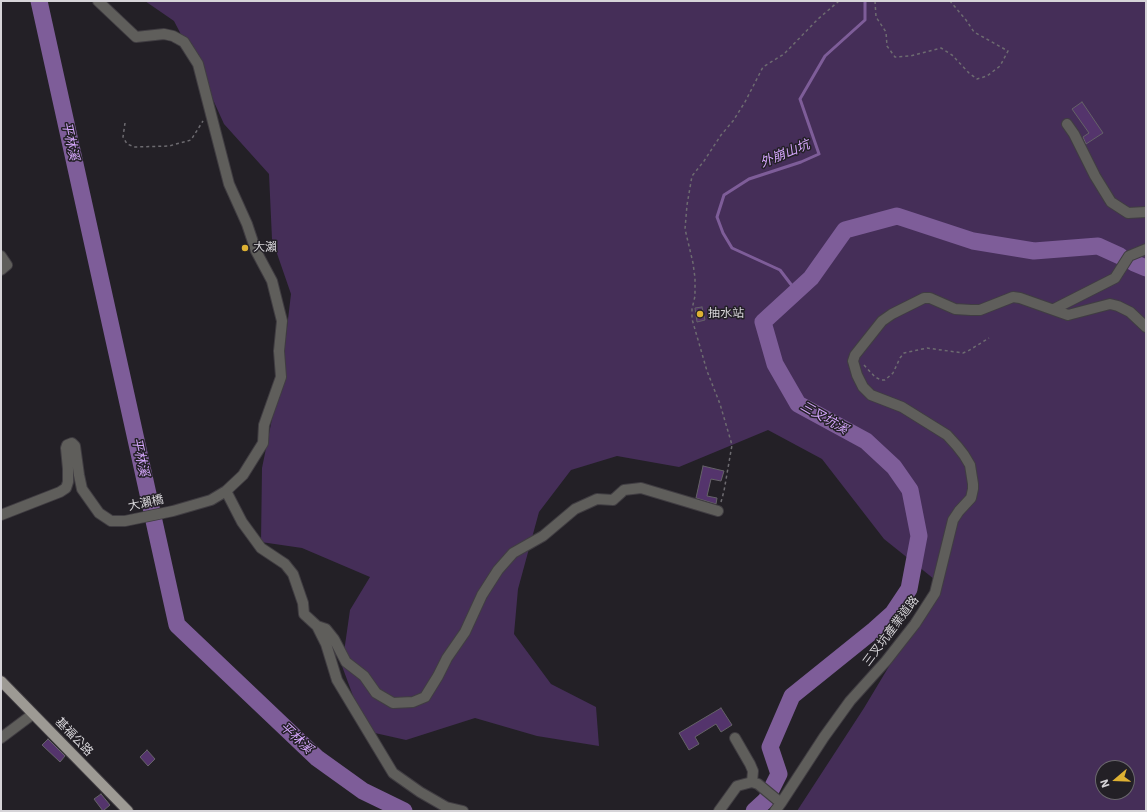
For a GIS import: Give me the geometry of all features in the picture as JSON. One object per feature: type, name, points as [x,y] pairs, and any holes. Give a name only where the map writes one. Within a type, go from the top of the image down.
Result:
[{"type":"main road","name":"基福公路","points":[[1,681],[128,811]]},
{"type":"street","name":"大瀨橋","points":[[1,515],[60,492],[66,488],[68,482],[68,469],[66,448],[67,445],[72,443],[75,446],[82,489],[100,513],[111,521],[125,521],[173,511],[211,500],[226,491],[243,475],[263,443],[264,425],[281,376],[279,351],[282,321],[272,281],[256,251],[248,224],[229,184],[198,64],[184,42],[173,36],[164,34],[136,37],[98,1]]},
{"type":"street","points":[[1067,124],[1074,134],[1095,176],[1112,202],[1128,213],[1146,212]]},
{"type":"street","points":[[1054,309],[1116,278],[1129,256],[1146,249]]},
{"type":"street","points":[[1,256],[6,265],[1,270]]},
{"type":"street","points":[[855,356],[882,321],[892,314],[924,298],[930,298],[956,309],[980,310],[1013,297],[1054,309],[1068,315],[1110,304],[1130,312],[1146,327]]},
{"type":"street","name":"三叉坑產業道路","points":[[778,807],[824,737],[850,701],[886,661],[915,624],[935,593],[953,520],[971,498],[973,489],[970,465],[957,446],[947,435],[902,407],[871,395],[863,387],[857,375],[853,361],[855,356]]},
{"type":"street","points":[[317,626],[326,629],[334,639],[346,662],[364,676],[376,694],[392,703],[413,702],[425,697],[447,658],[465,632],[482,595],[498,570],[513,553],[543,536],[575,509],[597,499],[613,500],[624,490],[641,488],[718,511]]},
{"type":"street","points":[[226,491],[242,522],[262,548],[285,564],[293,574],[303,603],[304,614],[317,626],[326,644],[337,680],[393,773],[420,792],[446,807],[462,811]]},
{"type":"street","points":[[1,738],[33,714]]},
{"type":"street","points":[[735,738],[750,764],[755,783],[778,807]]},
{"type":"street","points":[[719,811],[737,786],[755,783]]},
{"type":"path","points":[[718,511],[724,491],[732,444],[720,404],[707,371],[692,319],[692,309],[695,296],[695,278],[685,229],[686,205],[692,176],[721,135],[733,121],[745,102],[763,67],[784,54],[818,19],[840,1]]},
{"type":"path","points":[[875,1],[876,17],[886,32],[887,46],[895,57],[910,56],[941,48],[952,55],[969,73],[977,79],[987,76],[1000,66],[1008,51],[974,32],[950,1]]},
{"type":"path","points":[[125,123],[123,137],[127,144],[135,146],[169,146],[191,140],[199,129],[210,107]]},
{"type":"path","points":[[855,356],[875,377],[885,380],[892,373],[904,353],[927,348],[963,353],[989,338]]},
{"type":"shaded area","points":[[145,1],[1146,1],[1146,811],[797,811],[864,708],[939,583],[884,539],[822,459],[768,430],[679,467],[617,456],[571,470],[539,512],[518,589],[514,634],[551,684],[596,707],[599,746],[537,736],[475,718],[406,740],[366,731],[342,666],[350,610],[370,577],[302,548],[261,542],[262,468],[282,370],[291,294],[272,239],[269,174],[224,124],[200,71],[174,21]]},
{"type":"building","points":[[1082,102],[1103,133],[1086,144],[1083,137],[1089,133],[1072,109]]},
{"type":"building","name":"抽水站","points":[[702,307],[705,320],[697,322],[695,308]]},
{"type":"building","points":[[703,466],[724,471],[721,481],[711,479],[707,496],[717,498],[716,504],[696,498]]},
{"type":"building","points":[[721,708],[732,725],[721,732],[716,724],[695,737],[699,744],[689,750],[679,733]]},
{"type":"building","points":[[48,739],[65,756],[60,762],[42,745]]},
{"type":"building","points":[[147,750],[155,759],[148,766],[140,757]]},
{"type":"building","points":[[101,794],[110,805],[103,811],[94,799]]},
{"type":"waterway","name":"平林溪","points":[[39,1],[177,625],[317,758],[363,791],[404,811]]},
{"type":"waterway","name":"外崩山坑","points":[[796,291],[780,270],[732,248],[723,233],[717,217],[724,195],[749,179],[801,162],[819,154],[800,99],[825,56],[865,20],[865,1]]},
{"type":"waterway","name":"三叉坑溪","points":[[754,811],[766,800],[779,774],[770,747],[792,696],[893,613],[909,589],[919,536],[910,490],[894,467],[866,441],[798,404],[775,364],[763,322],[811,278],[845,230],[897,216],[973,241],[1034,251],[1098,246],[1120,256]]},
{"type":"waterway","name":"三叉坑溪","points":[[1134,263],[1146,268]]},
{"type":"place","name":"大瀨","points":[[245,248]]},
{"type":"place","name":"抽水站","points":[[700,314]]}]
